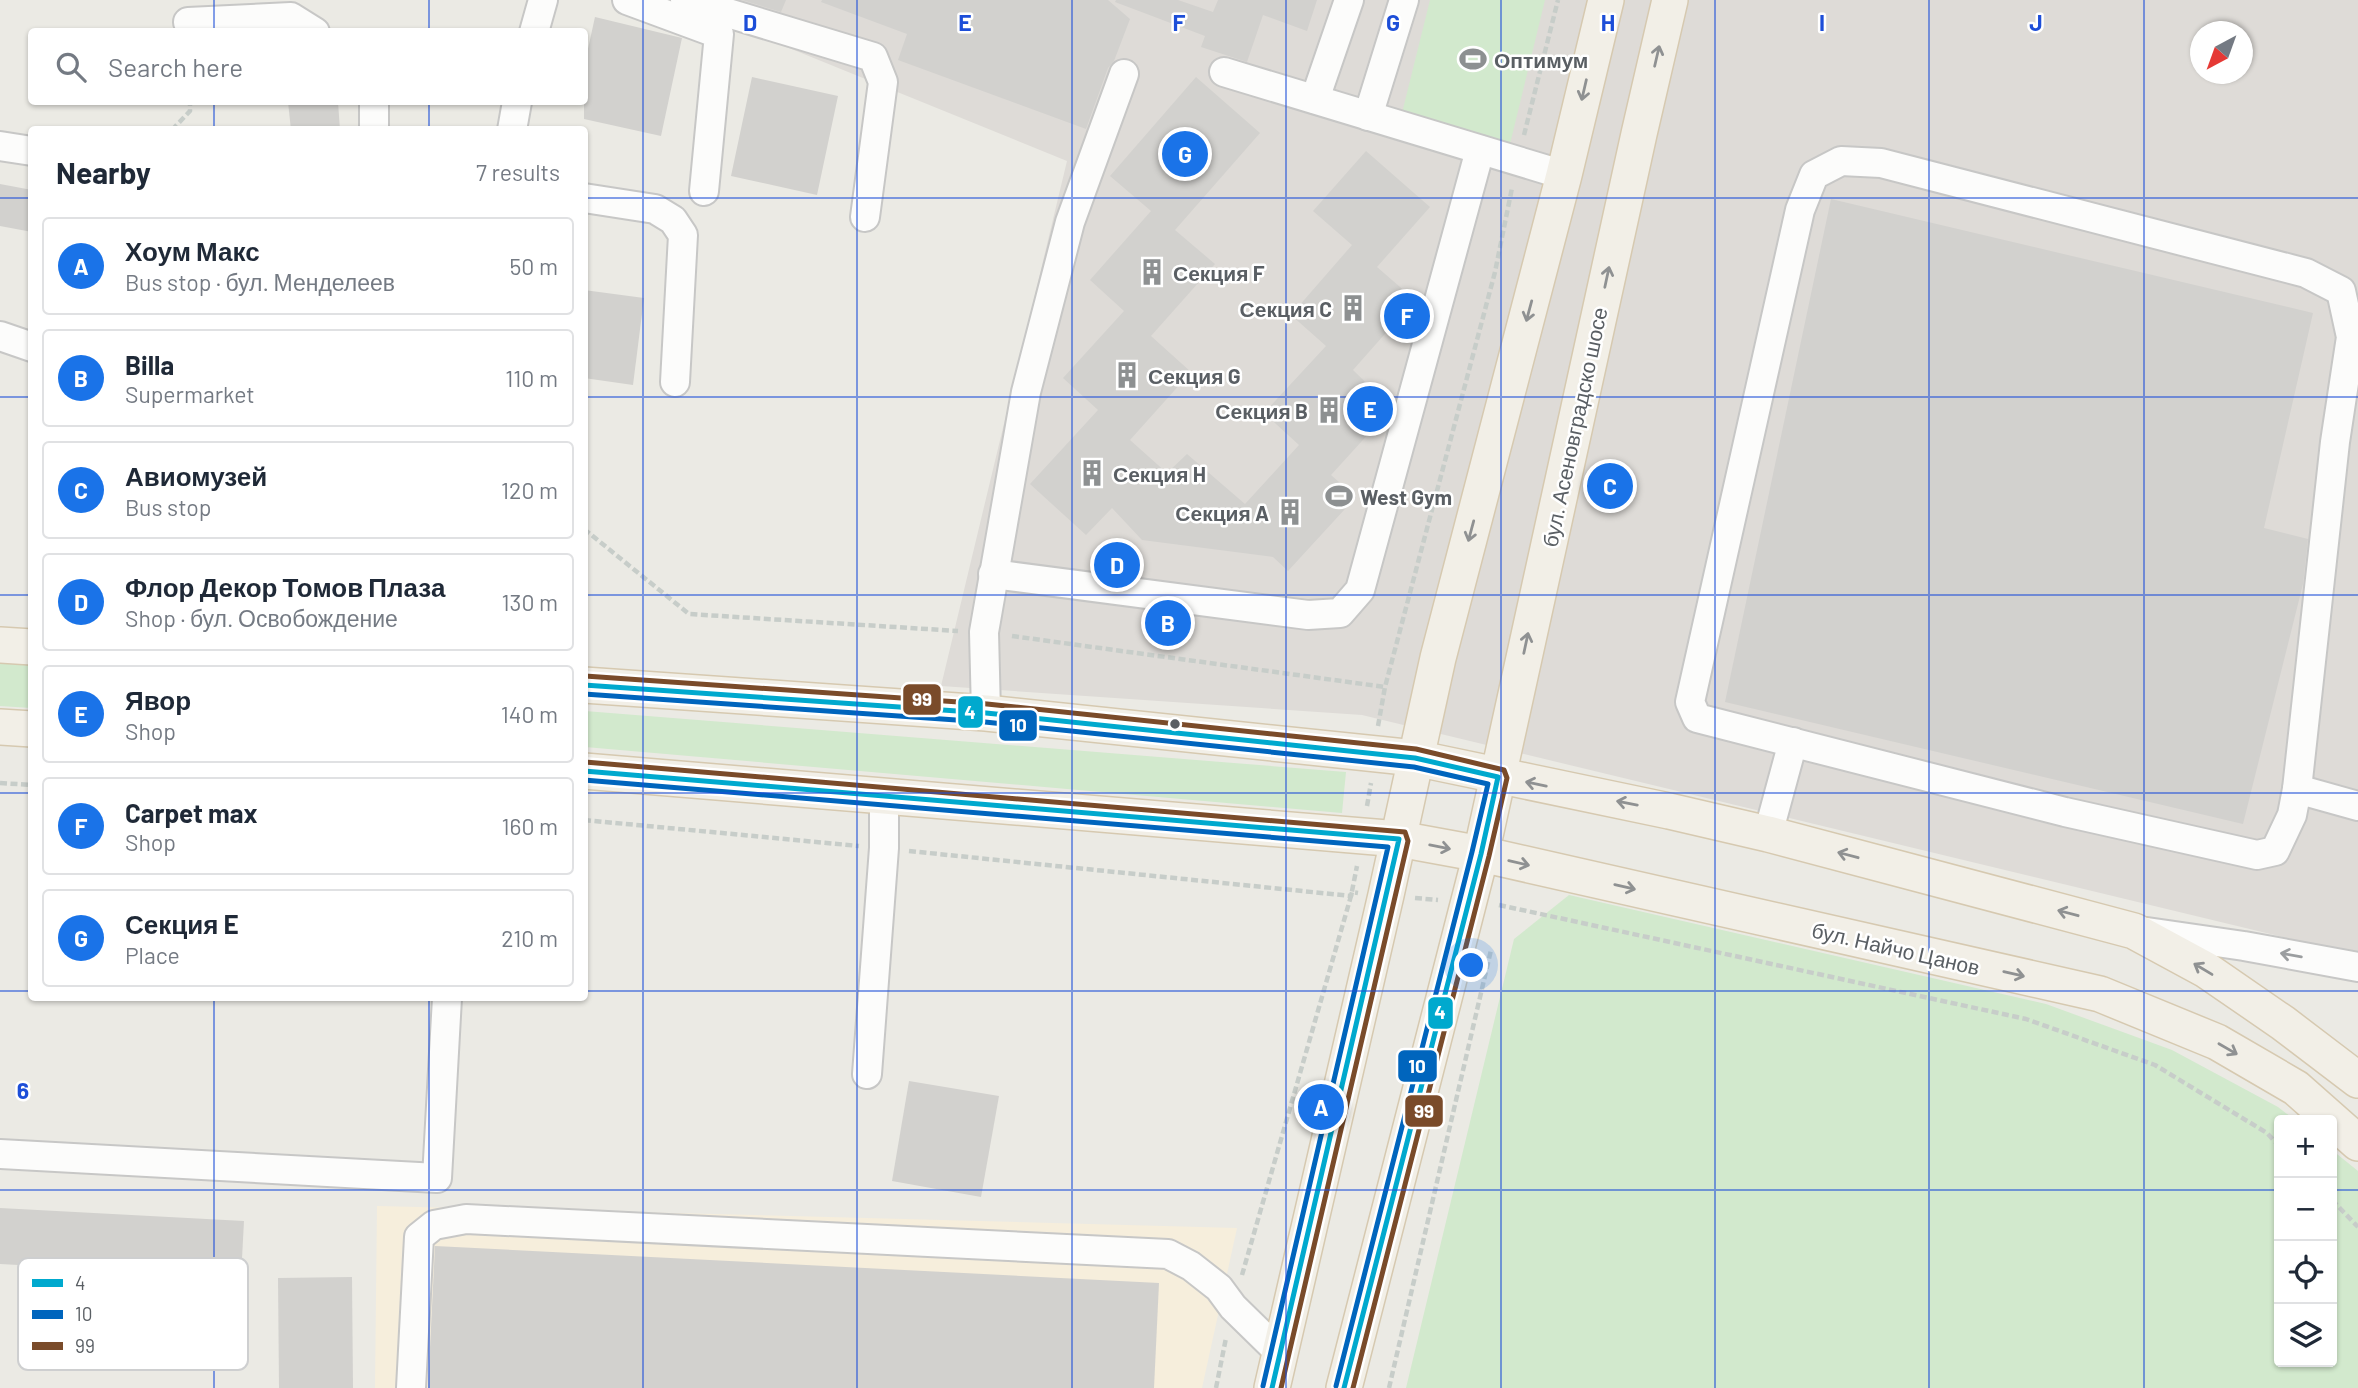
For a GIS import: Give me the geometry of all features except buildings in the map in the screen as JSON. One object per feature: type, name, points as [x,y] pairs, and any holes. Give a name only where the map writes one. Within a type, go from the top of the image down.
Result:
[{"type":"main road","points":[[1272,1388],[1399,839],[1438,658],[1564,175],[1606,0]]},
{"type":"main road","name":"бул. Асеновградско шосе","points":[[1344,1388],[1485,903],[1481,854],[1618,227],[1671,0]]},
{"type":"main road","points":[[0,645],[28,647]]},
{"type":"main road","points":[[588,685],[986,713],[1415,758],[1670,811],[2134,930],[2206,970],[2283,1023],[2358,1080]]},
{"type":"main road","points":[[0,727],[28,729]]},
{"type":"main road","name":"бул. Найчо Цанов","points":[[588,771],[1399,839],[1481,854],[2100,994],[2228,1049],[2296,1088],[2358,1143]]},
{"type":"street","points":[[535,28],[543,0]]},
{"type":"street","points":[[627,0],[719,34],[704,191]]},
{"type":"street","points":[[685,0],[873,57],[883,82],[865,217]]},
{"type":"street","points":[[1315,99],[1349,0]]},
{"type":"street","points":[[1368,116],[1404,0]]},
{"type":"street","points":[[188,22],[291,17],[309,28]]},
{"type":"street","points":[[1224,72],[1564,175]]},
{"type":"street","points":[[986,713],[984,632],[1026,392],[1066,235],[1124,74]]},
{"type":"street","points":[[374,105],[374,126]]},
{"type":"street","points":[[513,126],[516,105]]},
{"type":"street","points":[[0,146],[28,150]]},
{"type":"street","points":[[993,574],[1308,615],[1340,612],[1360,590],[1480,149]]},
{"type":"street","points":[[1841,161],[1881,163],[2306,273],[2341,291],[2351,337],[2336,442],[2297,789],[2292,815],[2275,851],[2257,855],[2065,812],[1697,718],[1690,702],[1800,209],[1814,174],[1841,161]]},
{"type":"street","points":[[588,199],[655,209],[673,220],[683,235],[675,382]]},
{"type":"street","points":[[0,336],[28,345]]},
{"type":"street","points":[[1768,834],[1793,742]]},
{"type":"street","points":[[2297,789],[2358,806]]},
{"type":"street","points":[[867,1074],[884,848],[884,796]]},
{"type":"street","points":[[2134,930],[2244,946],[2358,967]]},
{"type":"street","points":[[0,1154],[437,1178],[447,1001]]},
{"type":"street","points":[[411,1388],[419,1237],[434,1225],[466,1219],[1168,1254],[1191,1266],[1219,1289],[1233,1307],[1279,1352]]},
{"type":"path","points":[[1385,687],[1495,272],[1517,161],[1558,0]]},
{"type":"path","points":[[176,126],[190,111],[190,105]]},
{"type":"path","points":[[0,783],[28,785]]},
{"type":"path","points":[[588,820],[1351,896]]},
{"type":"path","points":[[1216,1388],[1233,1307],[1351,896],[1358,861]]},
{"type":"path","points":[[1351,896],[1352,892],[1485,903],[2026,1018],[2155,1065],[2267,1133],[2274,1141]]},
{"type":"path","points":[[1485,903],[1499,918]]},
{"type":"path","points":[[1389,1388],[1492,945]]},
{"type":"path","points":[[2337,1205],[2358,1227]]},
{"type":"shaded area","points":[[671,0],[2358,0],[2358,955],[1362,715],[941,686],[1067,161]]},
{"type":"shaded area","points":[[377,1206],[1237,1228],[1202,1388],[375,1388]]},
{"type":"green space","name":"Оптимум","points":[[1430,0],[1545,0],[1510,144],[1401,117]]},
{"type":"green space","points":[[0,663],[28,665],[28,708],[0,706]]},
{"type":"green space","points":[[588,711],[1346,772],[1342,813],[588,747]]},
{"type":"green space","points":[[1569,895],[2046,1004],[2172,1050],[2288,1115],[2274,1115],[2274,1367],[2337,1367],[2337,1154],[2358,1171],[2358,1388],[1406,1388],[1514,939]]},
{"type":"transit line","name":"99","points":[[588,676],[987,704],[1416,749],[1504,770],[1507,778],[1489,856],[1353,1388]]},
{"type":"transit line","name":"4","points":[[588,685],[986,713],[1415,758],[1498,777],[1481,854],[1344,1388]]},
{"type":"transit line","name":"10","points":[[588,694],[985,722],[1414,767],[1488,784],[1336,1386]]},
{"type":"transit line","name":"99","points":[[588,762],[1405,832],[1408,841],[1281,1388]]},
{"type":"transit line","name":"4","points":[[588,771],[1399,839],[1272,1388]]},
{"type":"transit line","name":"10","points":[[588,780],[1388,847],[1263,1386]]},
{"type":"place","name":"Оптимум","points":[[1473,59]]},
{"type":"place","name":"Секция E","points":[[1185,154]]},
{"type":"place","name":"Секция F","points":[[1152,272]]},
{"type":"place","name":"Секция C","points":[[1353,308]]},
{"type":"place","name":"Carpet max","points":[[1407,316]]},
{"type":"place","name":"Секция G","points":[[1127,375]]},
{"type":"place","name":"Явор","points":[[1370,409]]},
{"type":"place","name":"Секция B","points":[[1329,410]]},
{"type":"place","name":"Секция H","points":[[1092,473]]},
{"type":"place","name":"Авиомузей","points":[[1610,486]]},
{"type":"place","name":"West Gym","points":[[1339,496]]},
{"type":"place","name":"Секция A","points":[[1290,512]]},
{"type":"place","name":"Флор Декор Томов Плаза","points":[[1117,565]]},
{"type":"place","name":"Billa","points":[[1168,623]]},
{"type":"place","name":"Хоум Макс","points":[[1321,1107]]}]
